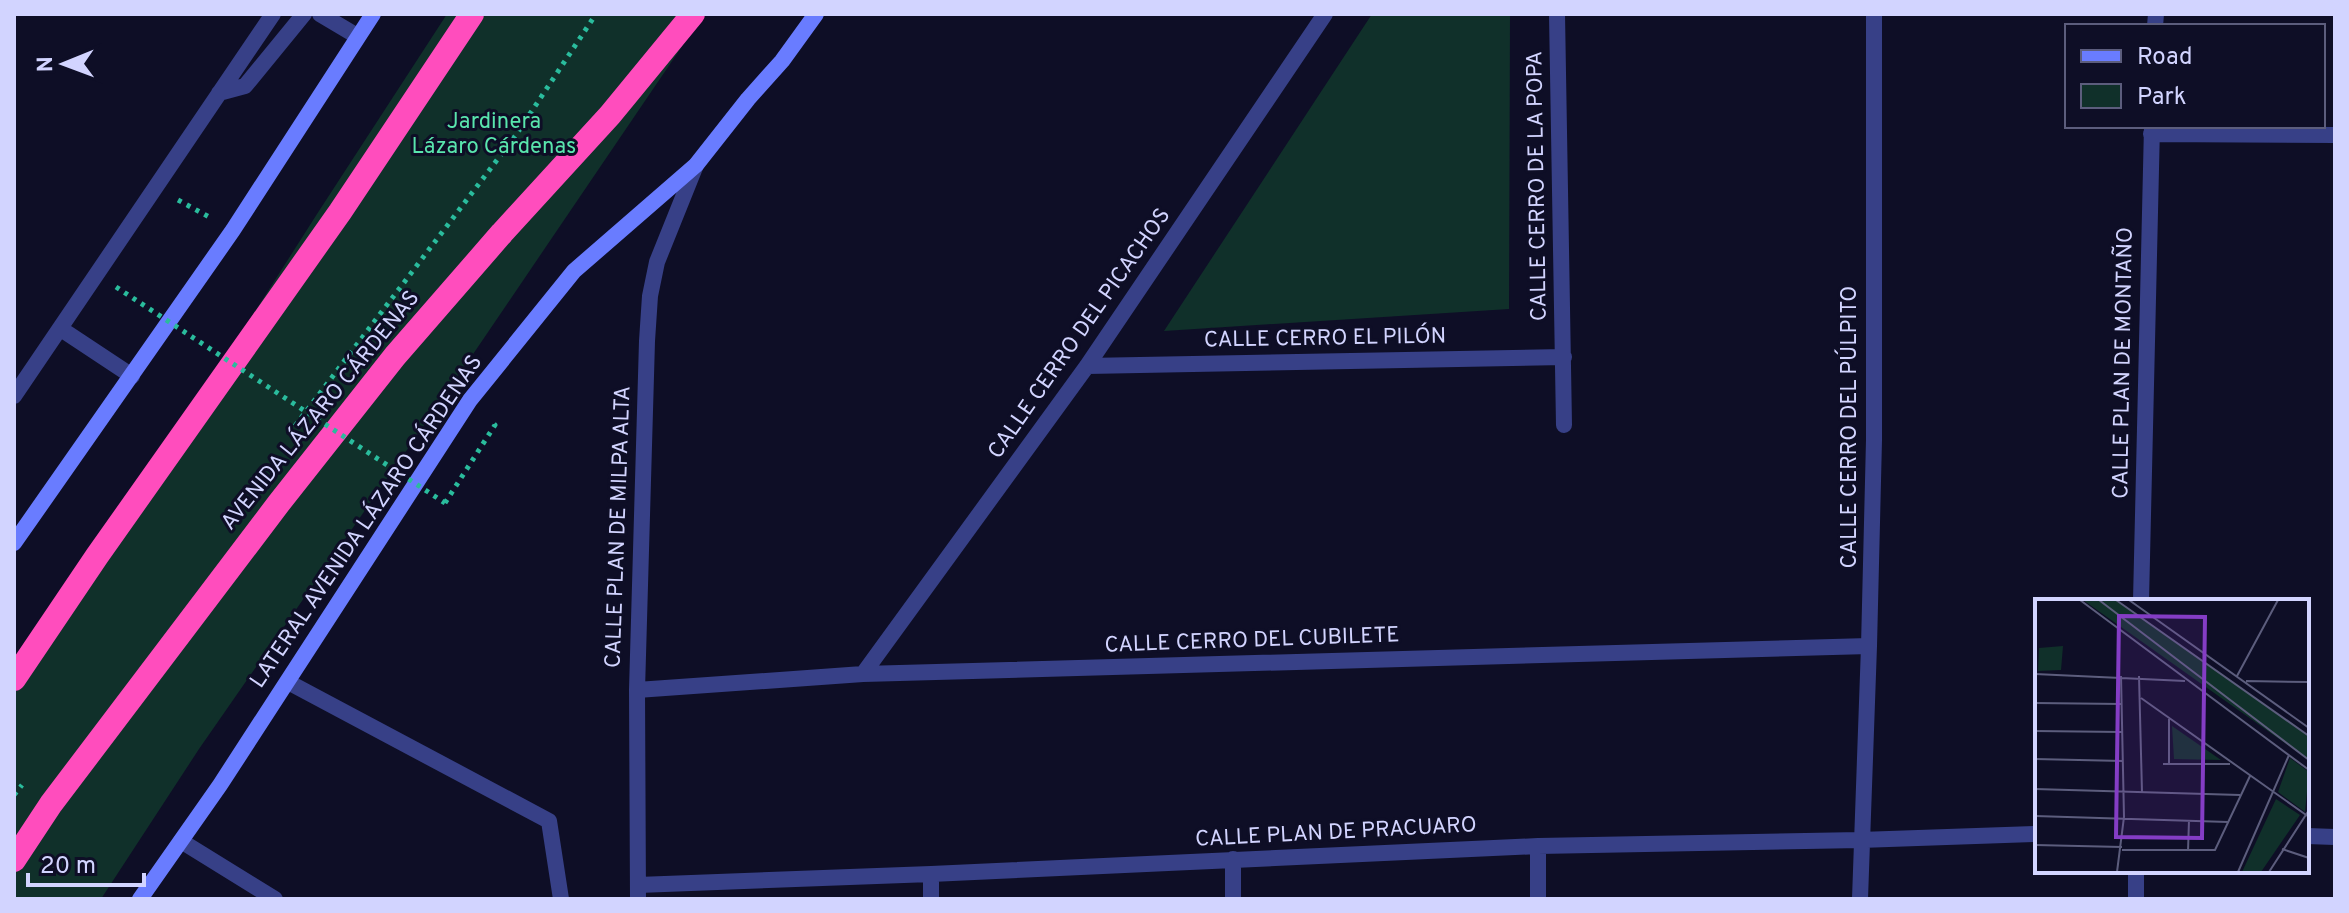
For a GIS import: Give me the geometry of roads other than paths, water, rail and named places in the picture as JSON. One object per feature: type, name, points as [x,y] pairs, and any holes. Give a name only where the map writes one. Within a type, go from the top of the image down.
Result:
[{"type":"highway","points":[[14,679],[340,212],[472,14]]},
{"type":"highway","name":"AVENIDA LÁZARO CÁRDENAS","points":[[14,860],[51,804],[279,503],[386,368],[502,233],[610,115],[693,14]]},
{"type":"main road","points":[[16,535],[233,230],[373,14]]},
{"type":"main road","name":"LATERAL AVENIDA LÁZARO CÁRDENAS","points":[[140,899],[288,682],[470,400],[574,271],[696,165],[782,61],[816,14]]},
{"type":"street","points":[[14,396],[273,14]]},
{"type":"street","points":[[219,93],[245,86],[304,14]]},
{"type":"street","points":[[320,14],[357,36]]},
{"type":"street","name":"CALLE CERRO DEL PICACHOS","points":[[863,674],[1087,366],[1325,14]]},
{"type":"street","name":"CALLE CERRO DE LA POPA","points":[[1557,14],[1564,425]]},
{"type":"street","name":"CALLE CERRO DEL PÚLPITO","points":[[1860,899],[1874,440],[1874,14]]},
{"type":"street","points":[[2152,130],[2335,135]]},
{"type":"street","name":"CALLE PLAN DE MONTAÑO","points":[[2141,599],[2152,130]]},
{"type":"street","name":"CALLE PLAN DE MILPA ALTA","points":[[638,892],[637,690],[645,373],[650,296],[657,262],[696,165]]},
{"type":"street","points":[[61,329],[132,376]]},
{"type":"street","name":"CALLE CERRO EL PILÓN","points":[[1087,366],[1564,357]]},
{"type":"street","name":"CALLE CERRO DEL CUBILETE","points":[[637,690],[863,674],[1869,646]]},
{"type":"street","points":[[288,682],[549,821],[561,899]]},
{"type":"street","name":"CALLE PLAN DE PRACUARO","points":[[638,892],[931,874],[1538,846],[2035,834]]},
{"type":"street","points":[[2309,836],[2335,837]]},
{"type":"street","points":[[181,841],[275,899]]},
{"type":"street","points":[[1538,846],[1538,899]]},
{"type":"street","points":[[1233,859],[1233,899]]},
{"type":"street","points":[[2136,873],[2136,899]]},
{"type":"street","points":[[931,874],[931,899]]},
{"type":"park label","name":"Jardinera Lázaro Cárdenas","points":[[494,134]]}]
